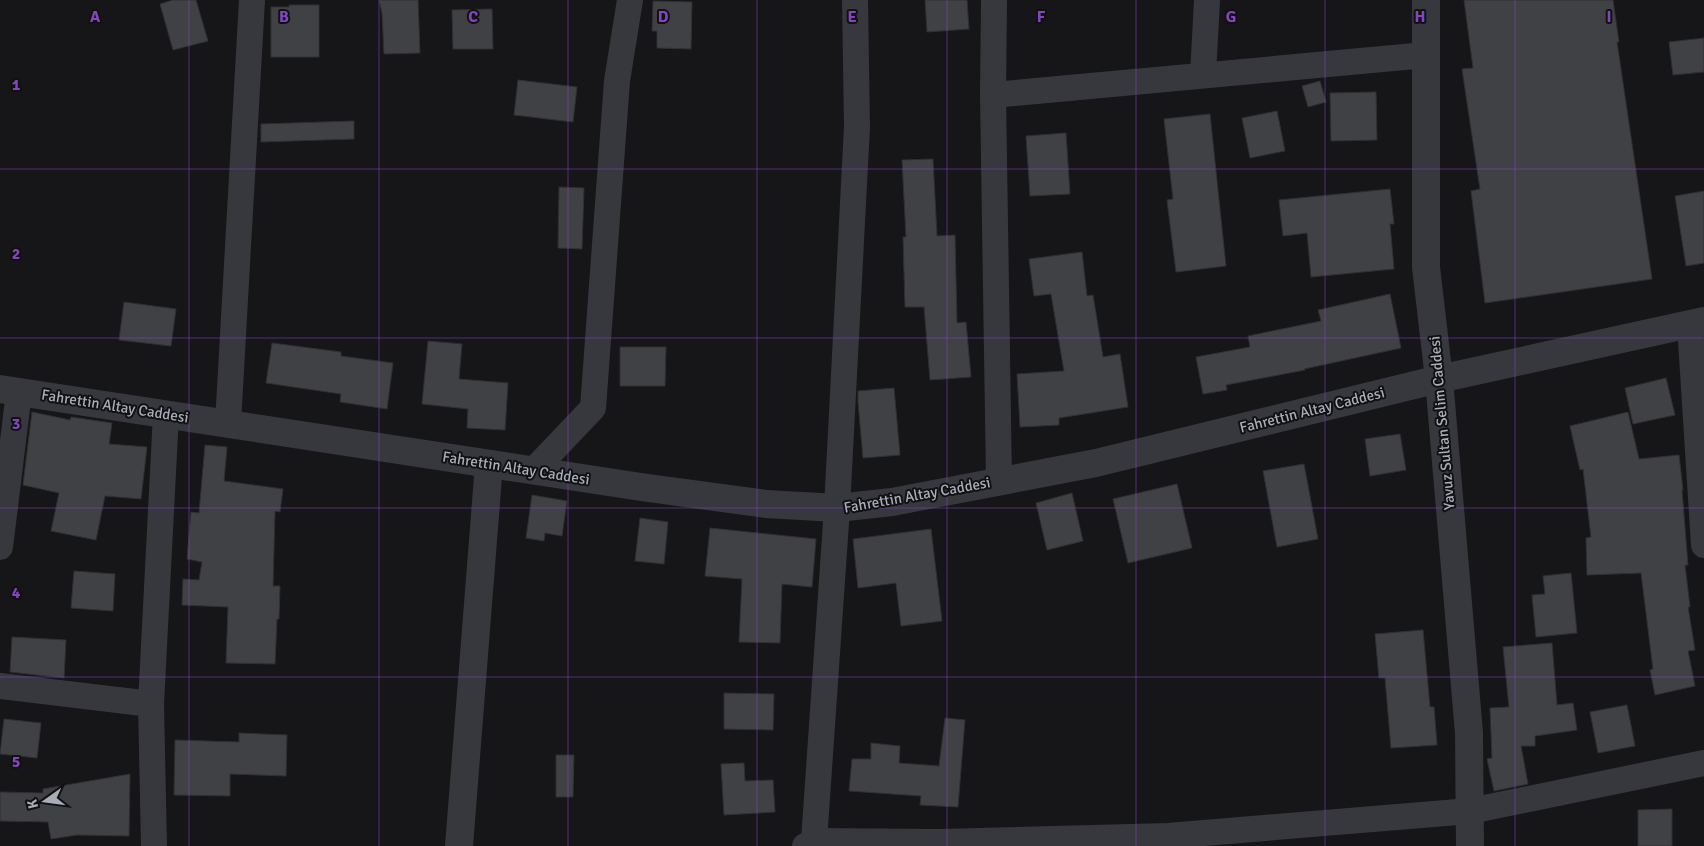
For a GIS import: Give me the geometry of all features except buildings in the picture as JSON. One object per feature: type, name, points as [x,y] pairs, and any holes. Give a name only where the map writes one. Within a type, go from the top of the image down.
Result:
[{"type":"street","points":[[228,423],[252,0]]},
{"type":"street","points":[[533,471],[593,408],[617,81],[630,0]]},
{"type":"street","points":[[855,0],[857,127],[837,508],[810,844],[1168,836],[1470,812],[1704,763]]},
{"type":"street","points":[[994,0],[993,95],[999,481]]},
{"type":"street","points":[[1203,75],[1207,0]]},
{"type":"street","name":"Yavuz Sultan Selim Caddesi","points":[[1426,0],[1426,267],[1439,379],[1470,733],[1470,846]]},
{"type":"street","points":[[993,95],[1426,55]]},
{"type":"street","points":[[1697,323],[1704,545]]},
{"type":"street","name":"Fahrettin Altay Caddesi","points":[[9,390],[533,471],[766,504],[837,508],[892,502],[1096,463],[1439,379],[1697,323]]},
{"type":"street","points":[[0,547],[9,390]]},
{"type":"street","points":[[154,846],[151,704],[166,414]]},
{"type":"street","points":[[459,846],[489,464]]},
{"type":"street","points":[[0,686],[151,704]]}]
